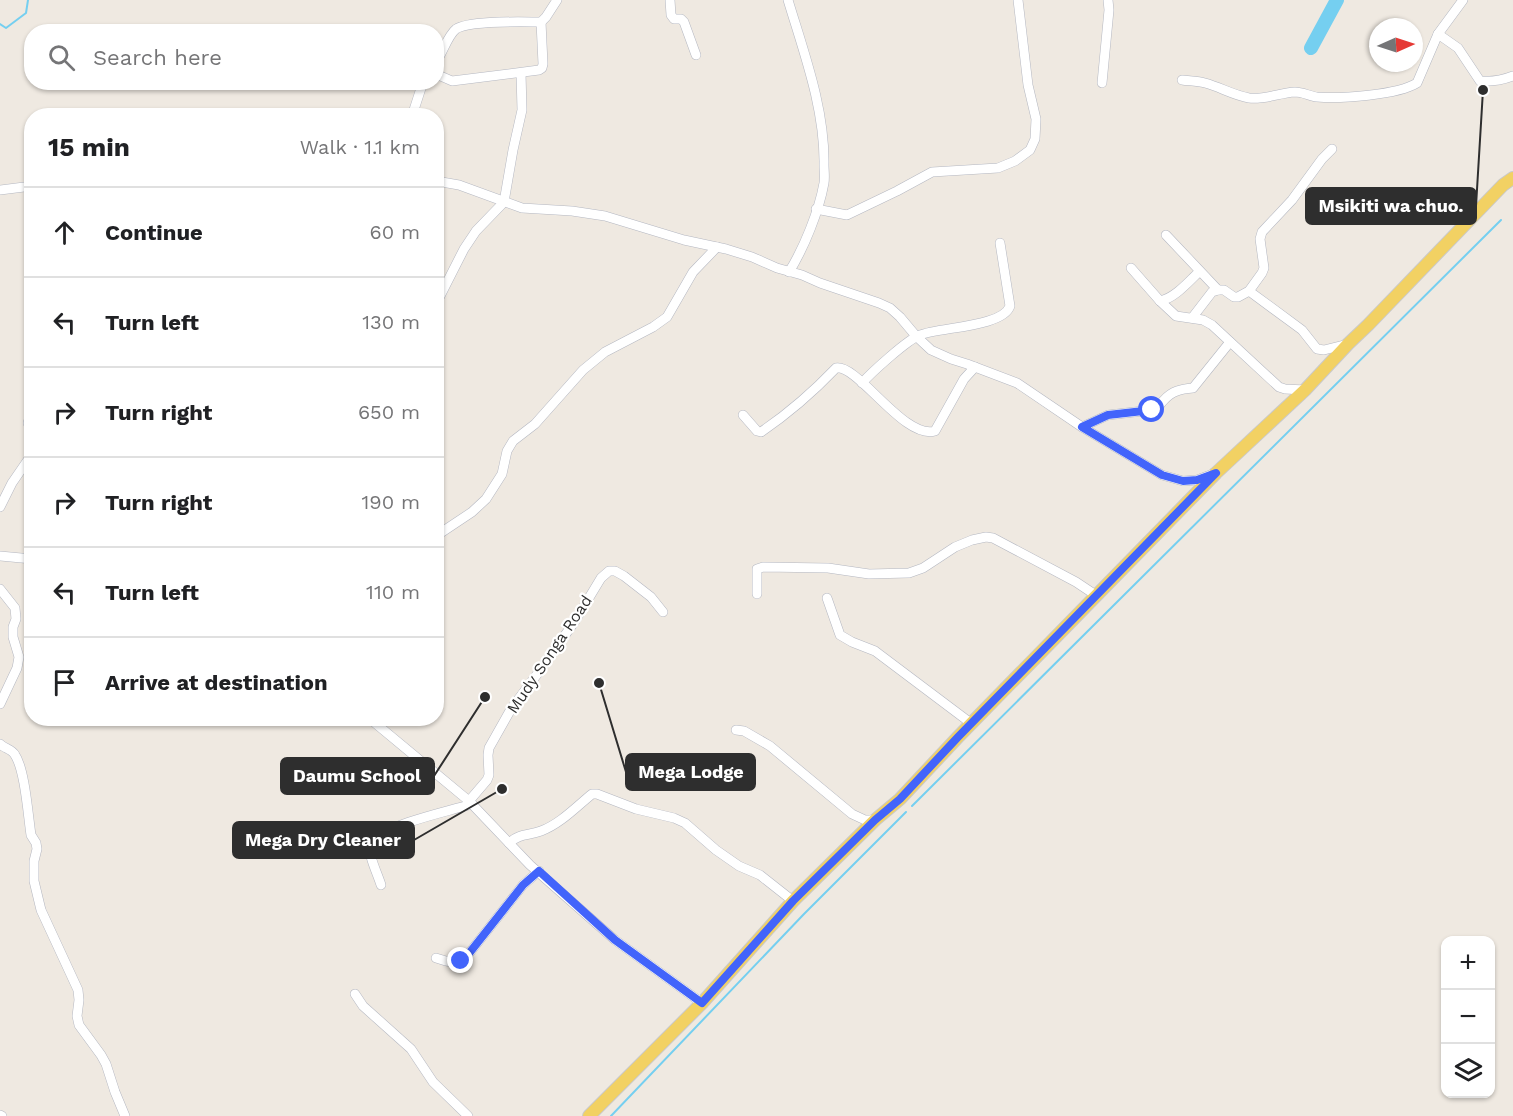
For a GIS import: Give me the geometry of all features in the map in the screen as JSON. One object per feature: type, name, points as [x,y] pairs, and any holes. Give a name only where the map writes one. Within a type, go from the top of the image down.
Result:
[{"type":"main road","points":[[589,1116],[702,1003],[793,901],[875,820],[900,799],[1216,473],[1305,390],[1423,267],[1513,178]]},
{"type":"street","points":[[444,48],[457,28],[484,23],[541,22],[557,0]]},
{"type":"street","points":[[670,0],[671,15],[674,19],[684,22],[696,55]]},
{"type":"street","points":[[788,0],[807,61],[821,123],[824,153],[824,182],[800,254],[789,272]]},
{"type":"street","points":[[816,209],[847,214],[932,172],[998,168],[1015,161],[1030,150],[1035,139],[1036,119],[1028,85],[1018,0]]},
{"type":"street","points":[[1102,83],[1108,0]]},
{"type":"street","points":[[1182,80],[1204,82],[1237,95],[1252,98],[1296,92],[1315,97],[1338,98],[1396,91],[1410,87],[1417,83],[1438,34],[1462,0]]},
{"type":"street","points":[[444,78],[452,81],[539,70],[542,68],[541,22]]},
{"type":"street","points":[[1438,34],[1458,48],[1480,81],[1513,76]]},
{"type":"street","points":[[444,288],[476,231],[504,202],[522,110],[521,73]]},
{"type":"street","points":[[415,108],[420,90]]},
{"type":"street","points":[[1192,318],[1212,292],[1224,290],[1238,297],[1249,291],[1264,268],[1260,239],[1262,232],[1292,200],[1332,149]]},
{"type":"street","points":[[444,182],[459,185],[522,208],[572,211],[605,216],[684,240],[717,247],[752,257],[890,308],[931,350],[1017,383],[1082,427],[1162,475],[1183,481],[1197,480],[1216,473]]},
{"type":"street","points":[[0,190],[24,187]]},
{"type":"street","points":[[1166,235],[1218,290]]},
{"type":"street","points":[[862,383],[916,336],[987,322],[1008,312],[1010,306],[1000,243]]},
{"type":"street","points":[[444,531],[486,500],[501,474],[507,451],[513,441],[536,424],[583,370],[605,352],[653,327],[667,317],[693,272],[717,247]]},
{"type":"street","points":[[800,254],[802,275]]},
{"type":"street","points":[[1131,268],[1176,316],[1203,320],[1212,325],[1279,387],[1305,390]]},
{"type":"street","points":[[1160,301],[1166,300],[1200,272]]},
{"type":"street","points":[[1249,291],[1302,330],[1317,349],[1324,350],[1348,344]]},
{"type":"street","points":[[1082,427],[1108,415],[1158,408],[1165,398],[1178,389],[1193,388],[1230,342]]},
{"type":"street","points":[[743,415],[761,432],[783,417],[812,393],[836,368],[840,367],[910,425],[930,433],[935,431],[964,379],[975,367]]},
{"type":"street","points":[[0,507],[24,466]]},
{"type":"street","points":[[757,594],[757,569],[763,567],[828,568],[868,574],[909,573],[923,568],[955,547],[986,537],[993,538],[1076,582],[1097,596]]},
{"type":"street","points":[[0,556],[24,558]]},
{"type":"street","name":"Mudy Songa Road","points":[[470,803],[487,780],[489,748],[511,709],[575,621],[600,578],[609,571],[615,571],[651,597],[663,612]]},
{"type":"street","points":[[0,589],[15,608],[13,637],[19,657],[17,668],[0,704]]},
{"type":"street","points":[[827,598],[840,634],[874,651],[972,723]]},
{"type":"street","points":[[379,726],[470,803],[530,865],[615,940],[702,1003]]},
{"type":"street","points":[[736,730],[744,731],[770,746],[852,814],[865,820],[875,820]]},
{"type":"street","points":[[0,744],[12,751],[20,766],[31,835],[37,849],[34,861],[34,881],[45,920],[78,990],[79,1025],[106,1064],[125,1116]]},
{"type":"street","points":[[509,843],[520,835],[542,831],[592,794],[597,794],[636,809],[685,823],[739,866],[759,875],[793,901]]},
{"type":"street","points":[[381,885],[370,854],[370,840],[413,820],[470,803]]},
{"type":"street","points":[[436,958],[452,963],[461,961],[467,956],[523,885],[539,871]]},
{"type":"street","points":[[355,994],[363,1006],[411,1049],[433,1082],[468,1116]]},
{"type":"waterway","points":[[0,24],[6,28],[26,13],[28,0]]},
{"type":"waterway","points":[[1311,48],[1337,0]]},
{"type":"waterway","points":[[912,806],[1501,220]]},
{"type":"waterway","points":[[611,1116],[804,914],[906,812]]},
{"type":"place","name":"Msikiti wa chuo.","points":[[1483,90]]},
{"type":"place","name":"Mega Lodge","points":[[599,683]]},
{"type":"place","name":"Daumu School","points":[[485,697]]},
{"type":"place","name":"Mega Dry Cleaner","points":[[502,789]]},
{"type":"route","points":[[461,961],[523,885],[539,871],[615,940],[702,1003],[793,901],[875,820],[900,799],[1216,473],[1197,480],[1183,481],[1162,475],[1082,427],[1108,415],[1152,410]]}]
